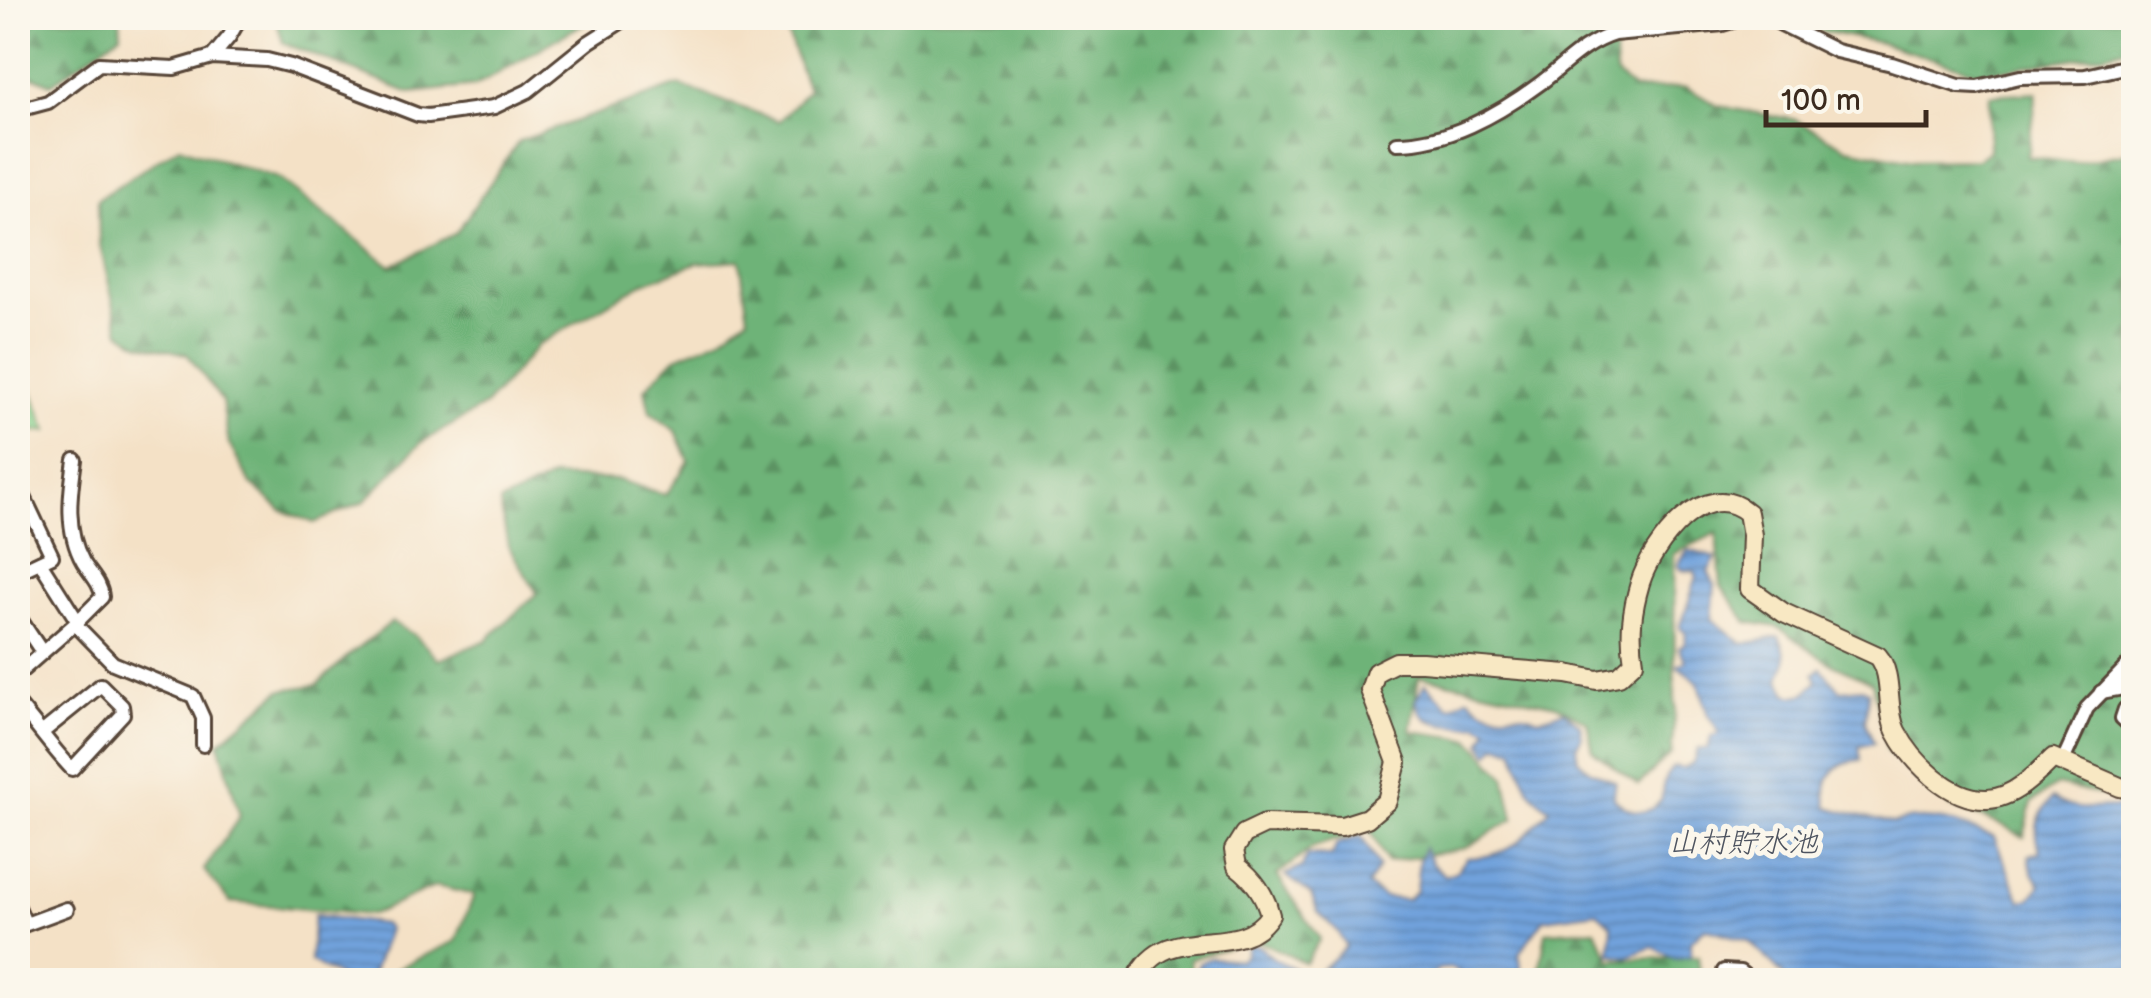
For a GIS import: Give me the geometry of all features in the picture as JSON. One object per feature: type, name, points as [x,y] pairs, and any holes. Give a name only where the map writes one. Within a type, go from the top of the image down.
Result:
[{"type":"street","points":[[212,57],[240,18]]},
{"type":"street","points":[[18,110],[48,102],[99,64],[174,68],[212,57],[279,63],[428,116],[494,107],[528,91],[589,42],[627,18]]},
{"type":"street","points":[[1397,143],[1424,143],[1463,129],[1538,85],[1598,39],[1614,34],[1723,24],[1743,18]]},
{"type":"street","points":[[1769,18],[1836,51],[1959,86],[1977,87],[2020,76],[2085,76],[2134,65]]},
{"type":"street","points":[[18,674],[102,597],[74,535],[69,504],[75,460]]},
{"type":"street","points":[[18,484],[52,556],[18,572]]},
{"type":"street","points":[[1136,980],[1148,962],[1168,947],[1195,940],[1232,940],[1250,934],[1266,922],[1270,915],[1267,901],[1252,878],[1237,866],[1234,850],[1244,834],[1264,824],[1342,826],[1368,818],[1386,801],[1396,762],[1370,690],[1376,672],[1396,662],[1512,668],[1597,680],[1619,676],[1634,662],[1631,620],[1641,580],[1660,540],[1712,502],[1730,502],[1748,513],[1752,535],[1750,589],[1784,612],[1878,656],[1886,665],[1895,729],[1928,772],[1960,794],[1989,800],[2016,788],[2053,758],[2134,790]]},
{"type":"street","points":[[40,562],[77,623],[118,666],[193,696],[203,718],[203,746]]},
{"type":"street","points":[[18,616],[42,652]]},
{"type":"street","points":[[2062,762],[2075,730],[2101,692],[2134,659]]},
{"type":"street","points":[[44,732],[118,666]]},
{"type":"street","points":[[2101,692],[2134,680]]},
{"type":"street","points":[[18,704],[72,769],[123,714],[122,706],[101,685]]},
{"type":"street","points":[[2134,704],[2125,709],[2122,718],[2134,728]]},
{"type":"street","points":[[18,907],[21,925],[67,908]]},
{"type":"street","points":[[1724,971],[1740,972],[1750,980]]},
{"type":"green space","points":[[34,18],[120,18],[121,34],[51,84],[21,71]]},
{"type":"green space","points":[[276,18],[593,18],[476,86],[410,93],[283,43]]},
{"type":"green space","points":[[782,18],[1613,18],[1616,75],[1634,90],[1686,87],[1718,106],[1796,120],[1847,148],[1913,160],[1978,159],[1989,151],[1990,95],[2037,92],[2028,157],[2076,162],[2133,151],[2133,802],[2057,785],[2032,802],[2024,837],[1950,806],[1887,750],[1872,682],[1828,662],[1778,627],[1747,622],[1721,586],[1717,533],[1674,554],[1675,714],[1671,754],[1638,785],[1593,751],[1587,722],[1556,705],[1419,676],[1411,731],[1470,739],[1505,776],[1514,819],[1465,848],[1387,862],[1369,829],[1313,847],[1277,875],[1320,939],[1305,963],[1255,939],[1190,959],[1191,980],[393,980],[396,969],[456,941],[474,895],[436,886],[371,915],[230,902],[204,870],[240,816],[219,743],[281,690],[317,685],[392,622],[416,636],[439,660],[487,640],[537,593],[508,546],[500,503],[553,477],[619,480],[666,495],[689,461],[676,431],[650,412],[645,389],[674,358],[719,339],[748,317],[740,260],[696,263],[641,284],[538,345],[485,406],[422,442],[364,502],[314,523],[281,510],[251,484],[229,444],[222,401],[187,354],[141,344],[120,332],[99,241],[98,199],[179,146],[278,178],[391,266],[456,233],[519,141],[679,85],[779,121],[808,90]]},
{"type":"green space","points":[[1798,18],[2133,18],[2133,46],[1981,73],[1881,43],[1818,30]]},
{"type":"green space","points":[[18,358],[48,431],[33,431],[22,414]]},
{"type":"green space","points":[[1595,929],[1611,960],[1698,956],[1701,980],[1538,980],[1546,932]]},
{"type":"green space","points":[[145,972],[219,980],[104,980]]},
{"type":"water","name":"山村貯水池","points":[[1688,550],[1716,558],[1708,572],[1715,585],[1712,619],[1743,644],[1779,637],[1785,658],[1779,678],[1787,694],[1807,692],[1817,682],[1814,674],[1821,668],[1840,690],[1869,691],[1865,722],[1874,743],[1859,747],[1861,760],[1843,764],[1831,774],[1826,789],[1828,807],[1895,824],[1919,819],[1945,822],[1994,837],[2021,901],[2030,899],[2041,885],[2032,872],[2029,855],[2040,851],[2038,823],[2052,798],[2073,807],[2133,810],[2133,980],[1788,980],[1749,941],[1705,928],[1691,941],[1691,956],[1675,959],[1653,947],[1627,957],[1610,954],[1612,925],[1597,912],[1544,919],[1519,953],[1523,980],[1471,980],[1451,968],[1439,969],[1426,980],[1193,980],[1199,963],[1211,958],[1240,960],[1248,946],[1257,945],[1276,960],[1313,977],[1346,947],[1318,912],[1311,894],[1285,875],[1302,867],[1307,855],[1332,856],[1337,844],[1361,836],[1379,867],[1367,886],[1384,897],[1407,900],[1416,891],[1424,848],[1432,864],[1446,876],[1457,871],[1467,858],[1506,850],[1550,809],[1530,789],[1514,749],[1497,745],[1489,754],[1481,743],[1488,729],[1478,724],[1461,726],[1424,717],[1416,701],[1425,683],[1450,707],[1469,697],[1495,713],[1520,713],[1538,719],[1564,711],[1580,725],[1578,760],[1589,770],[1616,782],[1613,798],[1638,812],[1656,805],[1662,799],[1663,785],[1671,769],[1693,763],[1698,749],[1708,749],[1711,736],[1718,734],[1699,686],[1677,666],[1686,661],[1679,648],[1685,643],[1686,633],[1680,628],[1697,576],[1678,565]]},
{"type":"water","points":[[314,915],[383,924],[388,929],[372,975],[347,979],[310,961]]}]
